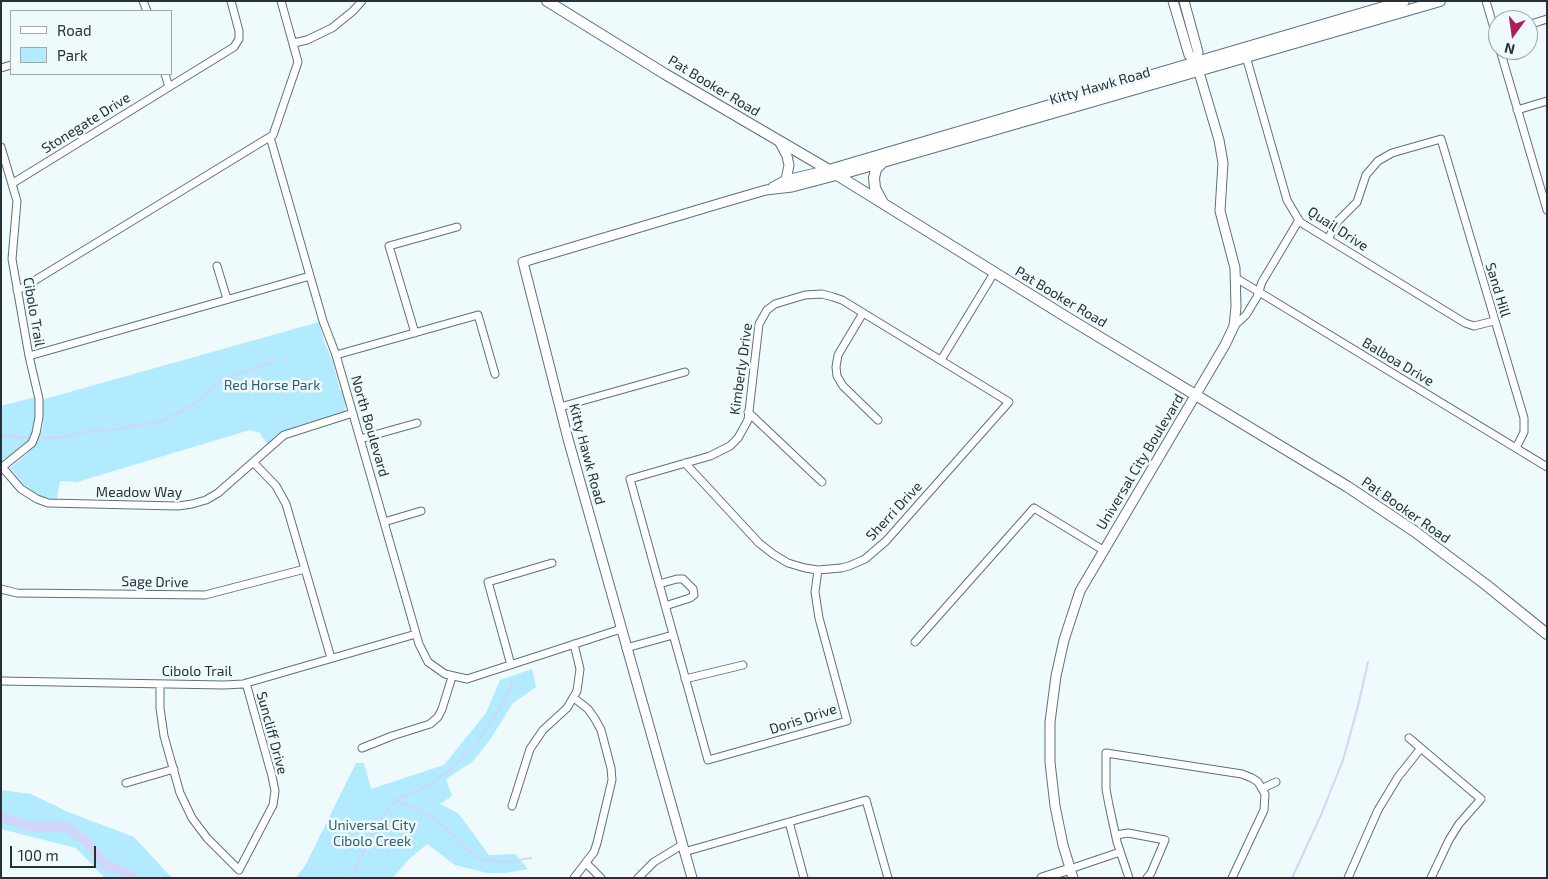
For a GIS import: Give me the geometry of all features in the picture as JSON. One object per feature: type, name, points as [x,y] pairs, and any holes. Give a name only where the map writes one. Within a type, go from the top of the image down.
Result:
[{"type":"main road","name":"Pat Booker Road","points":[[547,1],[1324,471],[1380,507],[1485,584],[1547,634]]},
{"type":"main road","name":"Kitty Hawk Road","points":[[833,173],[1404,5],[1440,1]]},
{"type":"main road","name":"Kitty Hawk Road","points":[[833,173],[882,163],[943,141]]},
{"type":"main road","points":[[882,163],[876,169],[874,178],[875,188],[883,204]]},
{"type":"street","name":"Stonegate Drive","points":[[13,183],[234,47],[239,39],[239,31],[231,1]]},
{"type":"street","points":[[17,290],[273,134],[298,62],[281,1]]},
{"type":"street","points":[[294,43],[307,40],[332,28],[362,1]]},
{"type":"street","name":"Universal City Boulevard","points":[[1072,874],[1063,845],[1054,803],[1050,762],[1050,722],[1056,676],[1073,609],[1080,591],[1103,550],[1196,395],[1234,326],[1236,278],[1233,255],[1220,211],[1223,173],[1219,140],[1197,67],[1188,55],[1173,1]]},
{"type":"street","name":"Universal City Boulevard","points":[[1184,1],[1198,52],[1197,67]]},
{"type":"street","name":"Quail Drive","points":[[1245,53],[1287,200],[1299,220],[1465,323],[1474,326],[1494,321]]},
{"type":"street","points":[[1503,60],[1517,110],[1543,186],[1547,210]]},
{"type":"street","points":[[165,75],[169,87]]},
{"type":"street","points":[[1517,110],[1547,102]]},
{"type":"street","name":"North Boulevard","points":[[270,137],[323,321],[336,355],[416,634],[428,662],[436,669],[452,677]]},
{"type":"street","name":"Sand Hill","points":[[1328,239],[1338,221],[1357,202],[1366,175],[1378,161],[1392,153],[1441,139],[1524,418],[1524,432],[1516,448]]},
{"type":"street","points":[[779,141],[787,156],[789,165],[786,180]]},
{"type":"street","name":"Cibolo Trail","points":[[1,147],[17,202],[12,258],[29,356],[39,399],[38,428],[32,442],[1,468]]},
{"type":"street","name":"Kitty Hawk Road","points":[[766,190],[786,180],[833,173]]},
{"type":"street","name":"Kitty Hawk Road","points":[[692,878],[626,648],[522,262],[766,190],[792,187],[833,173]]},
{"type":"street","points":[[1454,222],[1464,219]]},
{"type":"street","points":[[1234,326],[1246,315],[1257,297],[1262,282],[1299,220]]},
{"type":"street","points":[[415,333],[389,246],[457,226]]},
{"type":"street","points":[[217,266],[227,299]]},
{"type":"street","points":[[940,360],[994,272]]},
{"type":"street","points":[[29,356],[310,276]]},
{"type":"street","name":"Balboa Drive","points":[[1236,278],[1547,467]]},
{"type":"street","name":"Kimberly Drive","points":[[659,584],[630,479],[721,452],[738,438],[746,425],[758,324],[767,310],[775,304],[805,295],[816,294],[838,298],[1009,402]]},
{"type":"street","points":[[863,313],[838,355],[837,376],[842,386],[878,420]]},
{"type":"street","points":[[336,355],[478,315],[495,374]]},
{"type":"street","points":[[560,407],[685,372]]},
{"type":"street","name":"Sherri Drive","points":[[685,463],[766,549],[788,563],[818,570],[849,566],[872,554],[886,541],[1009,402]]},
{"type":"street","points":[[748,412],[822,482]]},
{"type":"street","name":"Meadow Way","points":[[1,468],[21,489],[37,499],[48,503],[178,506],[199,503],[212,497],[284,435],[353,413]]},
{"type":"street","points":[[360,439],[416,423]]},
{"type":"street","points":[[253,462],[282,494],[331,658]]},
{"type":"street","points":[[915,642],[1034,508],[1103,550]]},
{"type":"street","points":[[384,522],[421,511]]},
{"type":"street","points":[[511,665],[488,582],[552,563]]},
{"type":"street","name":"Sage Drive","points":[[1,589],[17,593],[205,595],[305,569]]},
{"type":"street","name":"Doris Drive","points":[[685,679],[708,760],[846,721],[819,618],[815,592],[818,570]]},
{"type":"street","points":[[665,606],[690,598],[694,595],[693,589],[683,580],[676,579],[659,584],[665,606],[673,635],[685,679],[742,665]]},
{"type":"street","points":[[362,748],[430,724],[438,717],[442,709],[452,677],[467,679],[621,629]]},
{"type":"street","name":"Cibolo Trail","points":[[1,681],[224,685],[246,683],[416,634]]},
{"type":"street","points":[[626,648],[673,635]]},
{"type":"street","points":[[512,806],[527,756],[534,742],[543,730],[560,716],[574,698],[579,685],[579,663],[574,644]]},
{"type":"street","name":"Suncliff Drive","points":[[160,684],[163,728],[180,793],[192,818],[207,838],[239,870],[273,805],[275,791],[246,683]]},
{"type":"street","points":[[574,698],[588,709],[595,719],[600,730],[612,774],[598,843],[594,852],[574,878]]},
{"type":"street","points":[[1409,738],[1481,798],[1459,824],[1449,840],[1431,878]]},
{"type":"street","points":[[1348,878],[1378,810],[1398,777],[1421,748]]},
{"type":"street","points":[[1129,878],[1120,852],[1106,789],[1106,753],[1242,774],[1252,778],[1263,788],[1266,801],[1264,810],[1232,878]]},
{"type":"street","points":[[126,783],[174,769]]},
{"type":"street","points":[[1263,788],[1276,782]]},
{"type":"street","points":[[638,878],[654,862],[683,848],[789,822],[866,800],[888,878]]},
{"type":"street","points":[[789,822],[804,878]]},
{"type":"street","points":[[1116,835],[1128,833],[1165,840],[1147,878]]},
{"type":"street","points":[[1042,878],[1072,874],[1120,852]]},
{"type":"street","points":[[586,863],[601,878]]},
{"type":"green space","name":"Red Horse Park","points":[[319,322],[324,341],[333,362],[340,391],[346,390],[345,412],[286,431],[268,445],[260,433],[250,430],[77,482],[60,481],[57,499],[42,498],[26,487],[10,468],[28,453],[39,435],[43,426],[41,400]]},
{"type":"green space","points":[[35,397],[37,412],[29,441],[1,465],[1,406]]},
{"type":"green space","name":"Universal City Cibolo Creek","points":[[532,669],[536,687],[513,703],[489,741],[472,762],[446,779],[452,796],[440,804],[458,813],[489,855],[515,854],[528,869],[506,873],[487,873],[455,865],[427,844],[407,861],[393,878],[296,878],[306,864],[356,763],[364,763],[371,789],[444,765],[486,713],[500,680]]},
{"type":"green space","points":[[1,790],[31,794],[68,812],[134,837],[172,878],[105,878],[76,848],[1,829]]},
{"type":"waterway","points":[[284,361],[289,360]]},
{"type":"waterway","points":[[39,438],[67,437],[88,431],[111,430],[161,421],[191,406],[223,379],[275,361]]},
{"type":"waterway","points":[[1,436],[29,438]]},
{"type":"waterway","points":[[1292,878],[1321,815],[1343,760],[1368,662]]},
{"type":"waterway","points":[[350,878],[379,821],[396,800],[431,784],[453,768],[479,740],[511,688],[512,680]]},
{"type":"waterway","points":[[396,800],[430,816],[447,829],[478,859],[505,862],[531,858]]},
{"type":"waterway","points":[[1,817],[30,826],[67,827],[86,841],[104,864],[123,871],[132,878]]}]
